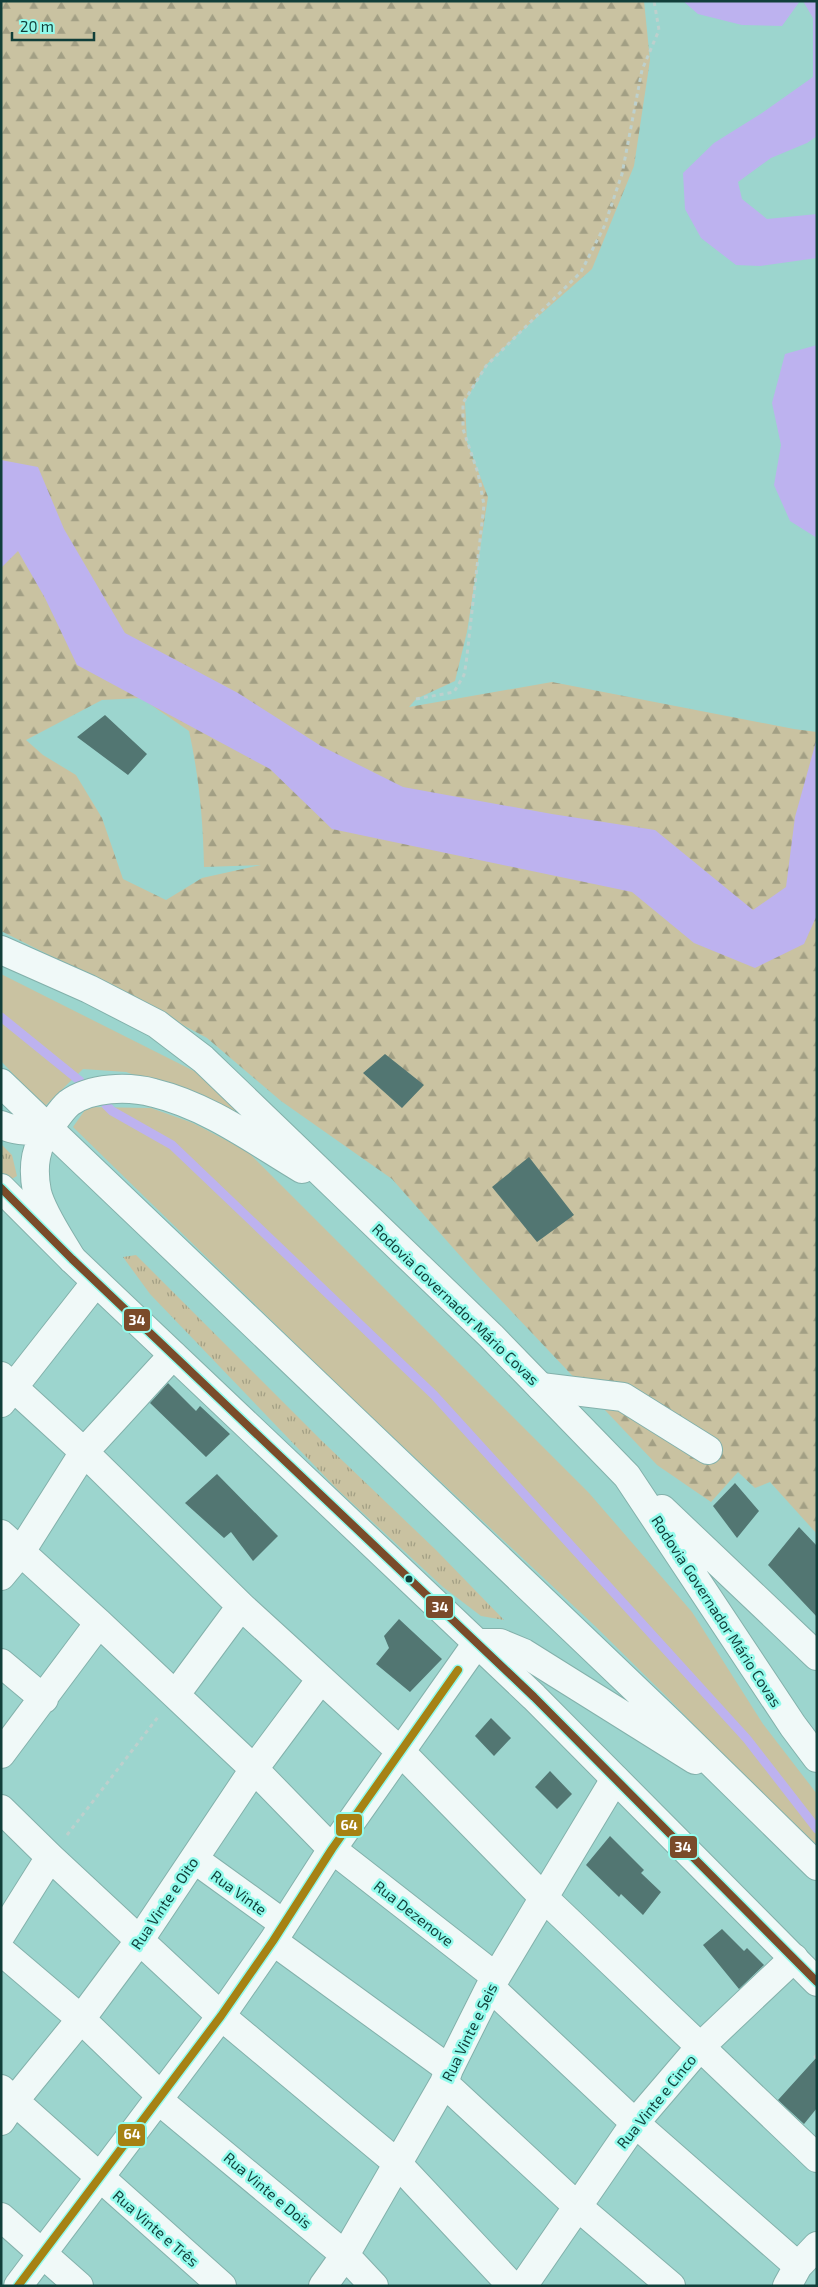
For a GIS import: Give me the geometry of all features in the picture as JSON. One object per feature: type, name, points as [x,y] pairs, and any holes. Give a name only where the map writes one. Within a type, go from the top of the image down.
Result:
[{"type":"main road","name":"Rodovia Governador Mário Covas","points":[[1,950],[88,989],[157,1024],[203,1059],[491,1336],[627,1476],[793,1726],[817,1758]]},
{"type":"main road","points":[[1,1083],[650,1702],[725,1778],[817,1866]]},
{"type":"main road","points":[[72,1260],[38,1194],[34,1172],[35,1157],[39,1144],[49,1128],[70,1102],[94,1092],[112,1089],[154,1093],[202,1109],[342,1193]]},
{"type":"main road","points":[[1,1125],[28,1132],[49,1128]]},
{"type":"main road","points":[[1,1188],[72,1260],[477,1643],[817,1982]]},
{"type":"main road","points":[[96,1282],[5,1388],[84,1452],[241,1606],[400,1751],[543,1897],[817,2158]]},
{"type":"main road","points":[[1,1576],[20,1553],[84,1452],[173,1355]]},
{"type":"main road","points":[[541,1387],[624,1397],[708,1450]]},
{"type":"main road","points":[[627,1476],[817,1656]]},
{"type":"main road","name":"Rua Dezenove","points":[[1,1534],[176,1694],[254,1769],[332,1849],[493,1982],[792,2276]]},
{"type":"main road","points":[[176,1694],[241,1606]]},
{"type":"main road","points":[[1,1754],[99,1623]]},
{"type":"main road","points":[[477,1643],[500,1643],[524,1653],[658,1739],[725,1778]]},
{"type":"main road","points":[[18,2286],[221,2016],[279,1933],[332,1849],[477,1643]]},
{"type":"main road","points":[[1,1663],[44,1699]]},
{"type":"main road","name":"Rua Vinte e Oito","points":[[6,2104],[81,2019],[139,1941],[254,1769],[321,1679]]},
{"type":"main road","name":"Rua Vinte e Seis","points":[[323,2286],[345,2254],[446,2076],[493,1982],[615,1779]]},
{"type":"main road","points":[[1,1809],[50,1858],[221,2016],[397,2163],[512,2286]]},
{"type":"main road","points":[[1,1934],[50,1858]]},
{"type":"main road","name":"Rua Vinte","points":[[194,1859],[446,2076],[577,2206],[671,2286]]},
{"type":"main road","name":"Rua Vinte e Dois","points":[[1,1952],[81,2019],[159,2097],[345,2254],[374,2286]]},
{"type":"main road","name":"Rua Vinte e Cinco","points":[[523,2286],[635,2123],[700,2048],[794,1958]]},
{"type":"main road","name":"Rua Vinte e Três","points":[[6,2104],[100,2178],[222,2286]]},
{"type":"main road","points":[[1,2217],[78,2286]]},
{"type":"main road","points":[[792,2276],[817,2246]]},
{"type":"path","points":[[416,699],[454,692],[464,676],[466,664],[484,505],[478,473],[463,429],[463,403],[486,366],[581,272],[604,227],[622,174],[642,70],[659,30],[654,1]]},
{"type":"path","points":[[50,1858],[176,1694]]},
{"type":"path","points":[[817,2055],[814,2058],[817,2060]]},
{"type":"green space","points":[[1,1],[644,1],[650,60],[634,166],[592,269],[485,366],[465,402],[467,442],[488,497],[467,632],[455,681],[416,699],[409,707],[552,682],[817,732],[817,1534],[770,1482],[755,1488],[738,1472],[711,1502],[657,1465],[478,1276],[392,1179],[281,1101],[207,1038],[103,982],[1,931]],"holes":[[[141,698],[189,731],[200,798],[204,867],[261,865],[202,878],[166,900],[123,879],[102,818],[76,775],[43,755],[26,740],[102,700]]]},
{"type":"green space","points":[[1,974],[196,1072],[265,1138],[195,1097],[126,1072],[83,1069],[44,1107],[1,1061]]},
{"type":"green space","points":[[87,1107],[151,1108],[193,1123],[247,1151],[589,1493],[692,1612],[763,1724],[817,1794],[817,1851],[594,1625],[347,1394],[73,1127]]},
{"type":"green space","points":[[1,1144],[12,1155],[17,1176],[8,1181],[1,1176]]},
{"type":"green space","points":[[136,1255],[322,1441],[436,1550],[504,1620],[481,1616],[443,1587],[337,1489],[150,1294],[123,1257]]},
{"type":"shaded area","points":[[683,1],[800,1],[782,26],[742,25],[698,14]]},
{"type":"shaded area","points":[[803,1],[817,1],[817,136],[807,143],[771,158],[738,182],[742,199],[767,219],[817,214],[817,258],[760,266],[736,265],[701,238],[685,209],[683,173],[714,143],[762,113],[813,77],[813,18]]},
{"type":"shaded area","points":[[817,345],[817,538],[790,521],[774,485],[781,445],[772,403],[785,354]]},
{"type":"shaded area","points":[[1,460],[38,467],[64,529],[125,633],[238,693],[321,746],[403,787],[552,814],[655,830],[753,910],[786,887],[795,817],[817,738],[817,915],[804,944],[755,968],[694,943],[632,892],[332,829],[270,769],[77,665],[45,598],[18,551],[1,568]]},
{"type":"building","points":[[105,715],[147,754],[128,775],[77,737]]},
{"type":"building","points":[[385,1054],[424,1085],[402,1108],[363,1073]]},
{"type":"building","points":[[529,1157],[574,1215],[537,1242],[492,1187]]},
{"type":"building","points":[[168,1383],[196,1411],[200,1406],[230,1434],[206,1457],[150,1403]]},
{"type":"building","points":[[217,1474],[278,1536],[253,1561],[231,1532],[224,1538],[185,1503]]},
{"type":"building","points":[[735,1483],[759,1511],[737,1538],[713,1506]]},
{"type":"building","points":[[799,1527],[817,1546],[817,1617],[768,1565]]},
{"type":"building","points":[[399,1619],[442,1659],[410,1692],[376,1664],[389,1648],[384,1636]]},
{"type":"building","points":[[491,1718],[511,1738],[494,1756],[475,1736]]},
{"type":"building","points":[[550,1771],[572,1794],[557,1809],[535,1787]]},
{"type":"building","points":[[610,1836],[644,1870],[641,1873],[661,1892],[643,1915],[621,1894],[619,1897],[586,1865]]},
{"type":"building","points":[[722,1929],[744,1951],[747,1948],[764,1965],[739,1989],[703,1945]]},
{"type":"building","points":[[817,2057],[817,2108],[804,2124],[778,2100]]},
{"type":"waterway","points":[[1,1017],[80,1081]]},
{"type":"waterway","points":[[106,1105],[112,1111],[172,1145],[434,1395],[747,1739],[817,1829]]},
{"type":"transit line","name":"34","points":[[1,1188],[72,1259],[534,1697],[817,1982]]},
{"type":"transit line","name":"64","points":[[18,2286],[221,2016],[273,1941],[332,1849],[458,1670]]}]
